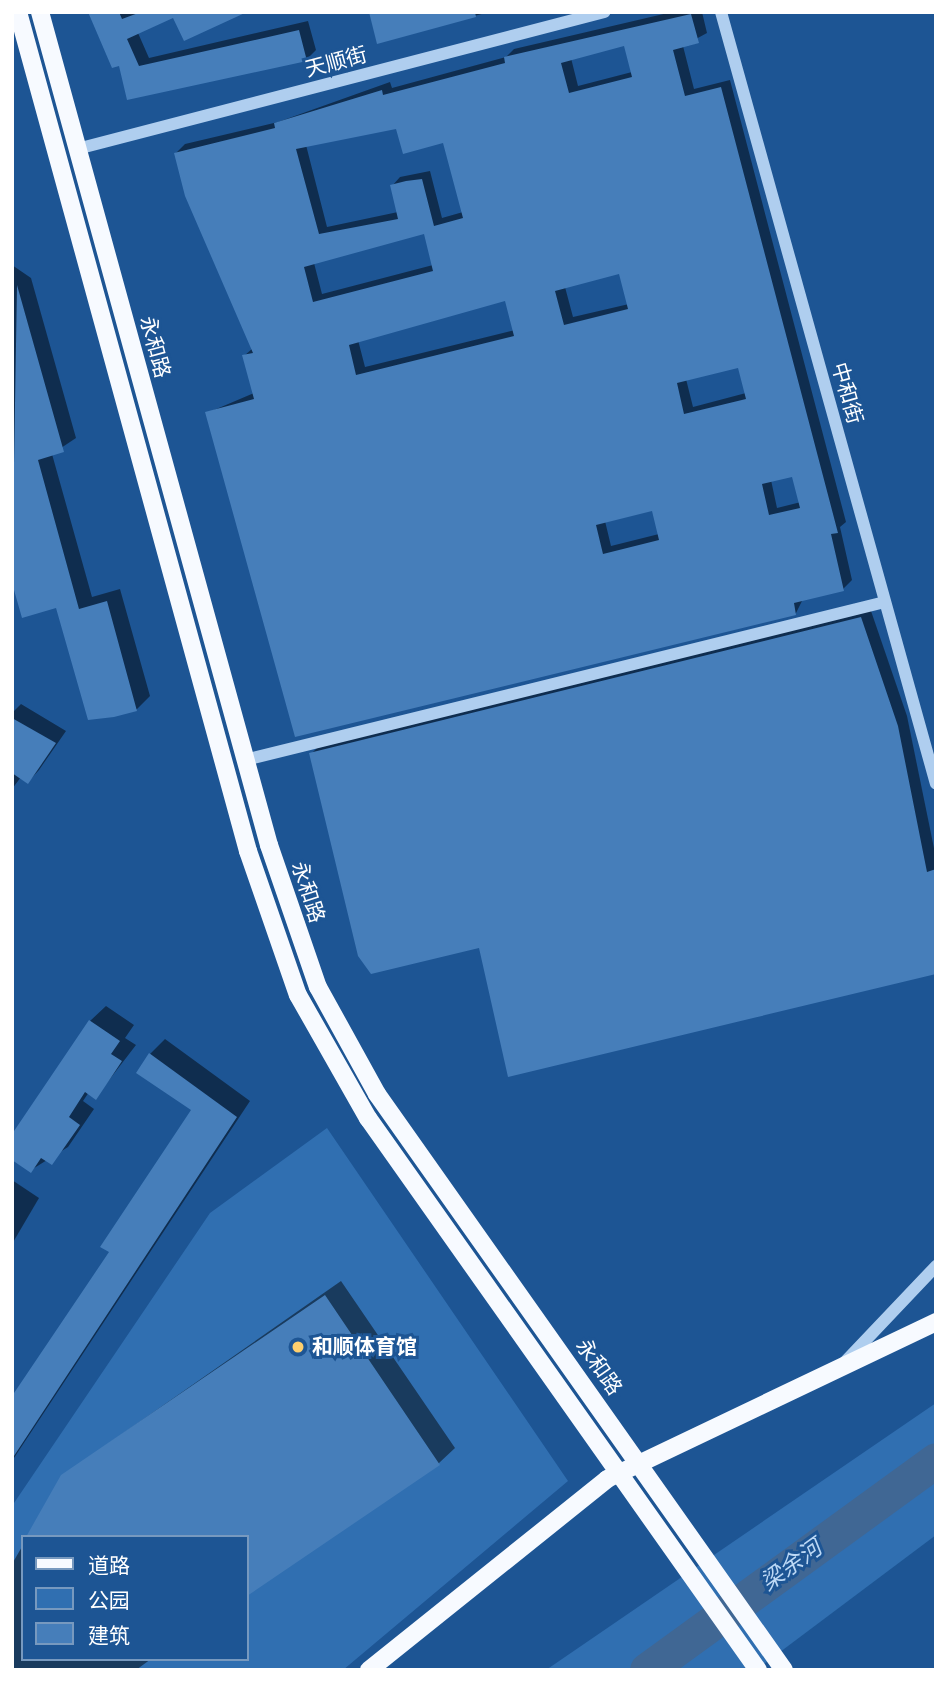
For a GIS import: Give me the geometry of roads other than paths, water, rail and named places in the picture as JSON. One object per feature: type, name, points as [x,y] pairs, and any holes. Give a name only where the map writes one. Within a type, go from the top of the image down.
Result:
[{"type":"main road","name":"永和路","points":[[40,12],[245,760],[295,929],[351,1053],[784,1670]]},
{"type":"main road","name":"永和路","points":[[14,13],[248,851],[293,983],[363,1112],[758,1670]]},
{"type":"main road","points":[[369,1670],[581,1495],[639,1463],[832,1376],[936,1322]]},
{"type":"street","name":"天顺街","points":[[77,149],[604,12]]},
{"type":"street","name":"中和街","points":[[721,12],[936,784]]},
{"type":"street","points":[[245,760],[885,601]]},
{"type":"street","points":[[832,1376],[936,1266]]},
{"type":"waterway","name":"梁余河","points":[[647,1670],[936,1460]]},
{"type":"place","name":"和顺体育馆","points":[[298,1347]]}]
